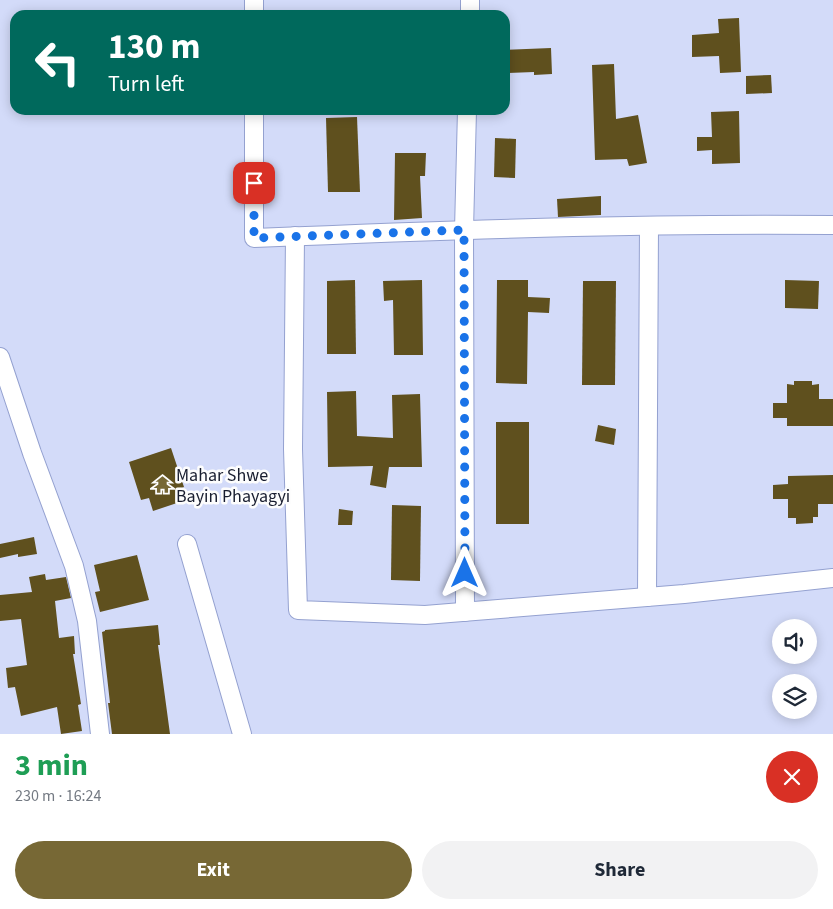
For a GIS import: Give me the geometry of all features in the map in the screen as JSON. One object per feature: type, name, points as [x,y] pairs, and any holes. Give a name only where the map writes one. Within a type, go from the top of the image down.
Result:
[{"type":"street","points":[[254,115],[254,238],[464,230],[833,225]]},
{"type":"street","points":[[465,612],[464,230],[467,115]]},
{"type":"street","points":[[647,597],[650,226]]},
{"type":"street","points":[[295,236],[293,449],[298,610],[425,615],[647,597],[833,578]]},
{"type":"street","points":[[0,357],[32,453],[74,566],[87,621],[100,734]]},
{"type":"street","points":[[187,544],[242,734]]},
{"type":"building","points":[[739,18],[741,72],[720,73],[719,56],[692,57],[692,35],[719,33],[718,19]]},
{"type":"building","points":[[551,48],[552,74],[534,75],[534,72],[510,73],[510,50]]},
{"type":"building","points":[[614,64],[616,119],[638,115],[647,163],[629,166],[627,159],[595,160],[592,65]]},
{"type":"building","points":[[771,75],[772,93],[746,94],[746,76]]},
{"type":"building","points":[[739,111],[740,163],[712,164],[712,150],[697,151],[697,137],[712,137],[711,112]]},
{"type":"building","points":[[357,117],[360,192],[328,192],[326,118]]},
{"type":"building","points":[[495,138],[516,139],[515,178],[494,177]]},
{"type":"building","points":[[395,153],[426,153],[425,176],[420,176],[422,218],[394,220]]},
{"type":"building","points":[[601,196],[601,215],[558,217],[557,199]]},
{"type":"building","points":[[355,280],[356,354],[327,354],[327,281]]},
{"type":"building","points":[[422,280],[423,355],[394,355],[393,300],[384,301],[383,281]]},
{"type":"building","points":[[497,280],[528,280],[528,297],[550,298],[549,313],[528,312],[527,384],[496,383]]},
{"type":"building","points":[[785,280],[819,281],[818,309],[785,308]]},
{"type":"building","points":[[583,281],[616,281],[615,385],[582,385]]},
{"type":"building","points":[[794,381],[812,381],[812,385],[819,384],[819,399],[833,399],[833,426],[787,426],[787,418],[773,418],[773,403],[787,403],[787,384],[794,385]]},
{"type":"building","points":[[356,391],[357,436],[393,438],[392,395],[420,394],[422,467],[389,467],[386,488],[370,485],[373,466],[328,467],[327,392]]},
{"type":"building","points":[[496,422],[529,422],[529,524],[496,524]]},
{"type":"building","points":[[598,425],[616,429],[614,445],[595,441]]},
{"type":"building","points":[[171,448],[184,487],[176,490],[180,502],[153,511],[149,498],[141,500],[129,462]]},
{"type":"building","points":[[833,475],[833,504],[818,504],[818,517],[813,517],[813,523],[796,524],[796,518],[788,518],[788,499],[773,499],[773,485],[788,484],[788,476]]},
{"type":"building","points":[[392,505],[421,506],[420,581],[391,580]]},
{"type":"building","points":[[339,509],[353,511],[352,525],[338,525]]},
{"type":"building","points":[[34,537],[37,554],[18,557],[18,554],[0,558],[0,544]]},
{"type":"building","points":[[137,555],[149,600],[100,612],[95,592],[100,591],[94,565]]},
{"type":"building","points":[[45,574],[46,580],[66,577],[71,598],[55,601],[59,638],[74,636],[75,654],[73,654],[81,704],[78,705],[82,731],[61,734],[57,707],[21,716],[15,687],[8,688],[6,668],[27,665],[21,619],[0,621],[0,595],[32,592],[29,577]]},
{"type":"building","points":[[158,625],[160,645],[158,645],[170,734],[112,734],[102,632],[105,630]]},
{"type":"place","name":"Mahar Shwe Bayin Phayagyi","points":[[162,485]]},
{"type":"route","points":[[254,183],[254,238],[464,230],[465,573]]}]
